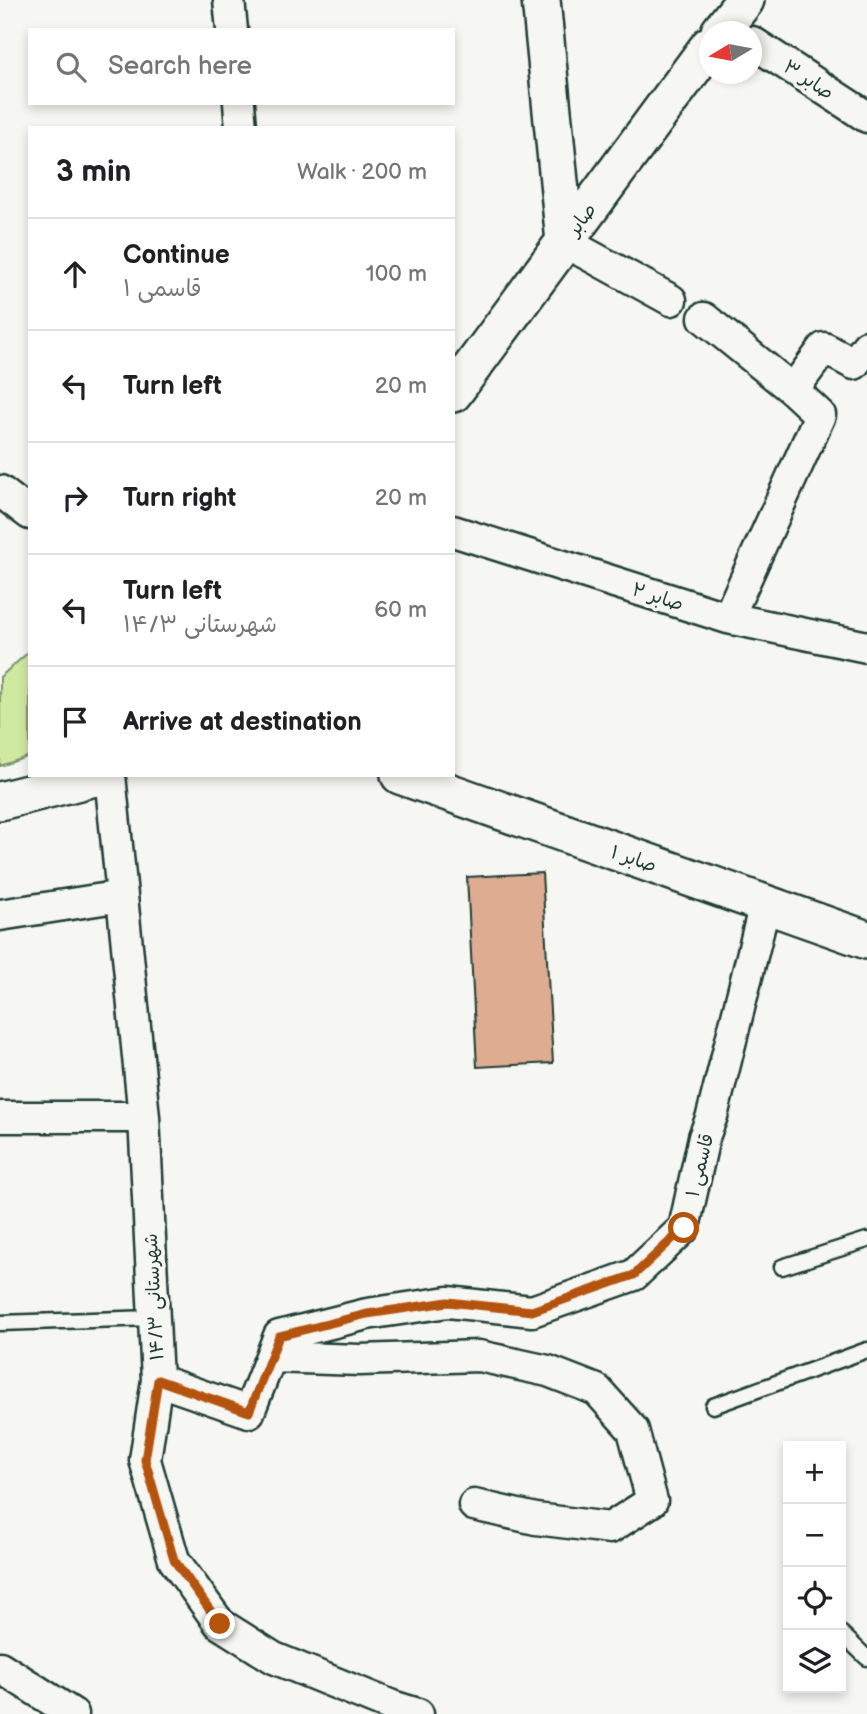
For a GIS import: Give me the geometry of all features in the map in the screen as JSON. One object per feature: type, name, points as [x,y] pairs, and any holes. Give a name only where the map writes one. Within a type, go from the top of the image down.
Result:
[{"type":"street","points":[[229,0],[232,28]]},
{"type":"street","points":[[541,0],[565,242],[671,300]]},
{"type":"street","name":"صابر ۳","points":[[762,42],[867,117]]},
{"type":"street","name":"صابر","points":[[455,390],[699,68]]},
{"type":"street","points":[[239,105],[242,126]]},
{"type":"street","points":[[704,318],[820,415],[728,618]]},
{"type":"street","points":[[793,390],[824,348],[854,364],[867,346]]},
{"type":"street","points":[[0,491],[28,512]]},
{"type":"street","name":"صابر ۲","points":[[455,532],[728,618],[867,647]]},
{"type":"street","points":[[0,801],[95,777]]},
{"type":"street","name":"شهرستانی ۱۴/۳","points":[[110,777],[144,1117],[158,1380],[145,1460],[174,1560],[220,1624],[274,1658],[418,1714]]},
{"type":"street","name":"صابر ۱","points":[[406,777],[867,940]]},
{"type":"street","points":[[0,915],[122,896]]},
{"type":"street","name":"قاسمی ۱","points":[[271,1357],[279,1336],[367,1314],[448,1302],[532,1311],[634,1275],[684,1228],[704,1137],[712,1116],[765,904]]},
{"type":"street","points":[[0,1117],[144,1117]]},
{"type":"street","points":[[158,1380],[249,1412],[271,1357],[360,1360],[479,1356],[548,1371],[597,1390],[633,1430],[652,1501],[610,1528],[536,1519],[474,1506]]},
{"type":"street","points":[[0,1667],[72,1714]]},
{"type":"lane","points":[[782,1267],[867,1240]]},
{"type":"lane","points":[[0,1323],[153,1318]]},
{"type":"lane","points":[[713,1406],[867,1350]]},
{"type":"lane","points":[[846,1638],[867,1658]]},
{"type":"green space","points":[[28,653],[28,757],[0,766],[0,677]]},
{"type":"building","points":[[542,873],[553,1063],[477,1067],[467,877]]},
{"type":"route","points":[[220,1624],[174,1560],[145,1460],[158,1380],[249,1412],[279,1336],[367,1314],[448,1302],[532,1311],[634,1275],[684,1228]]}]
